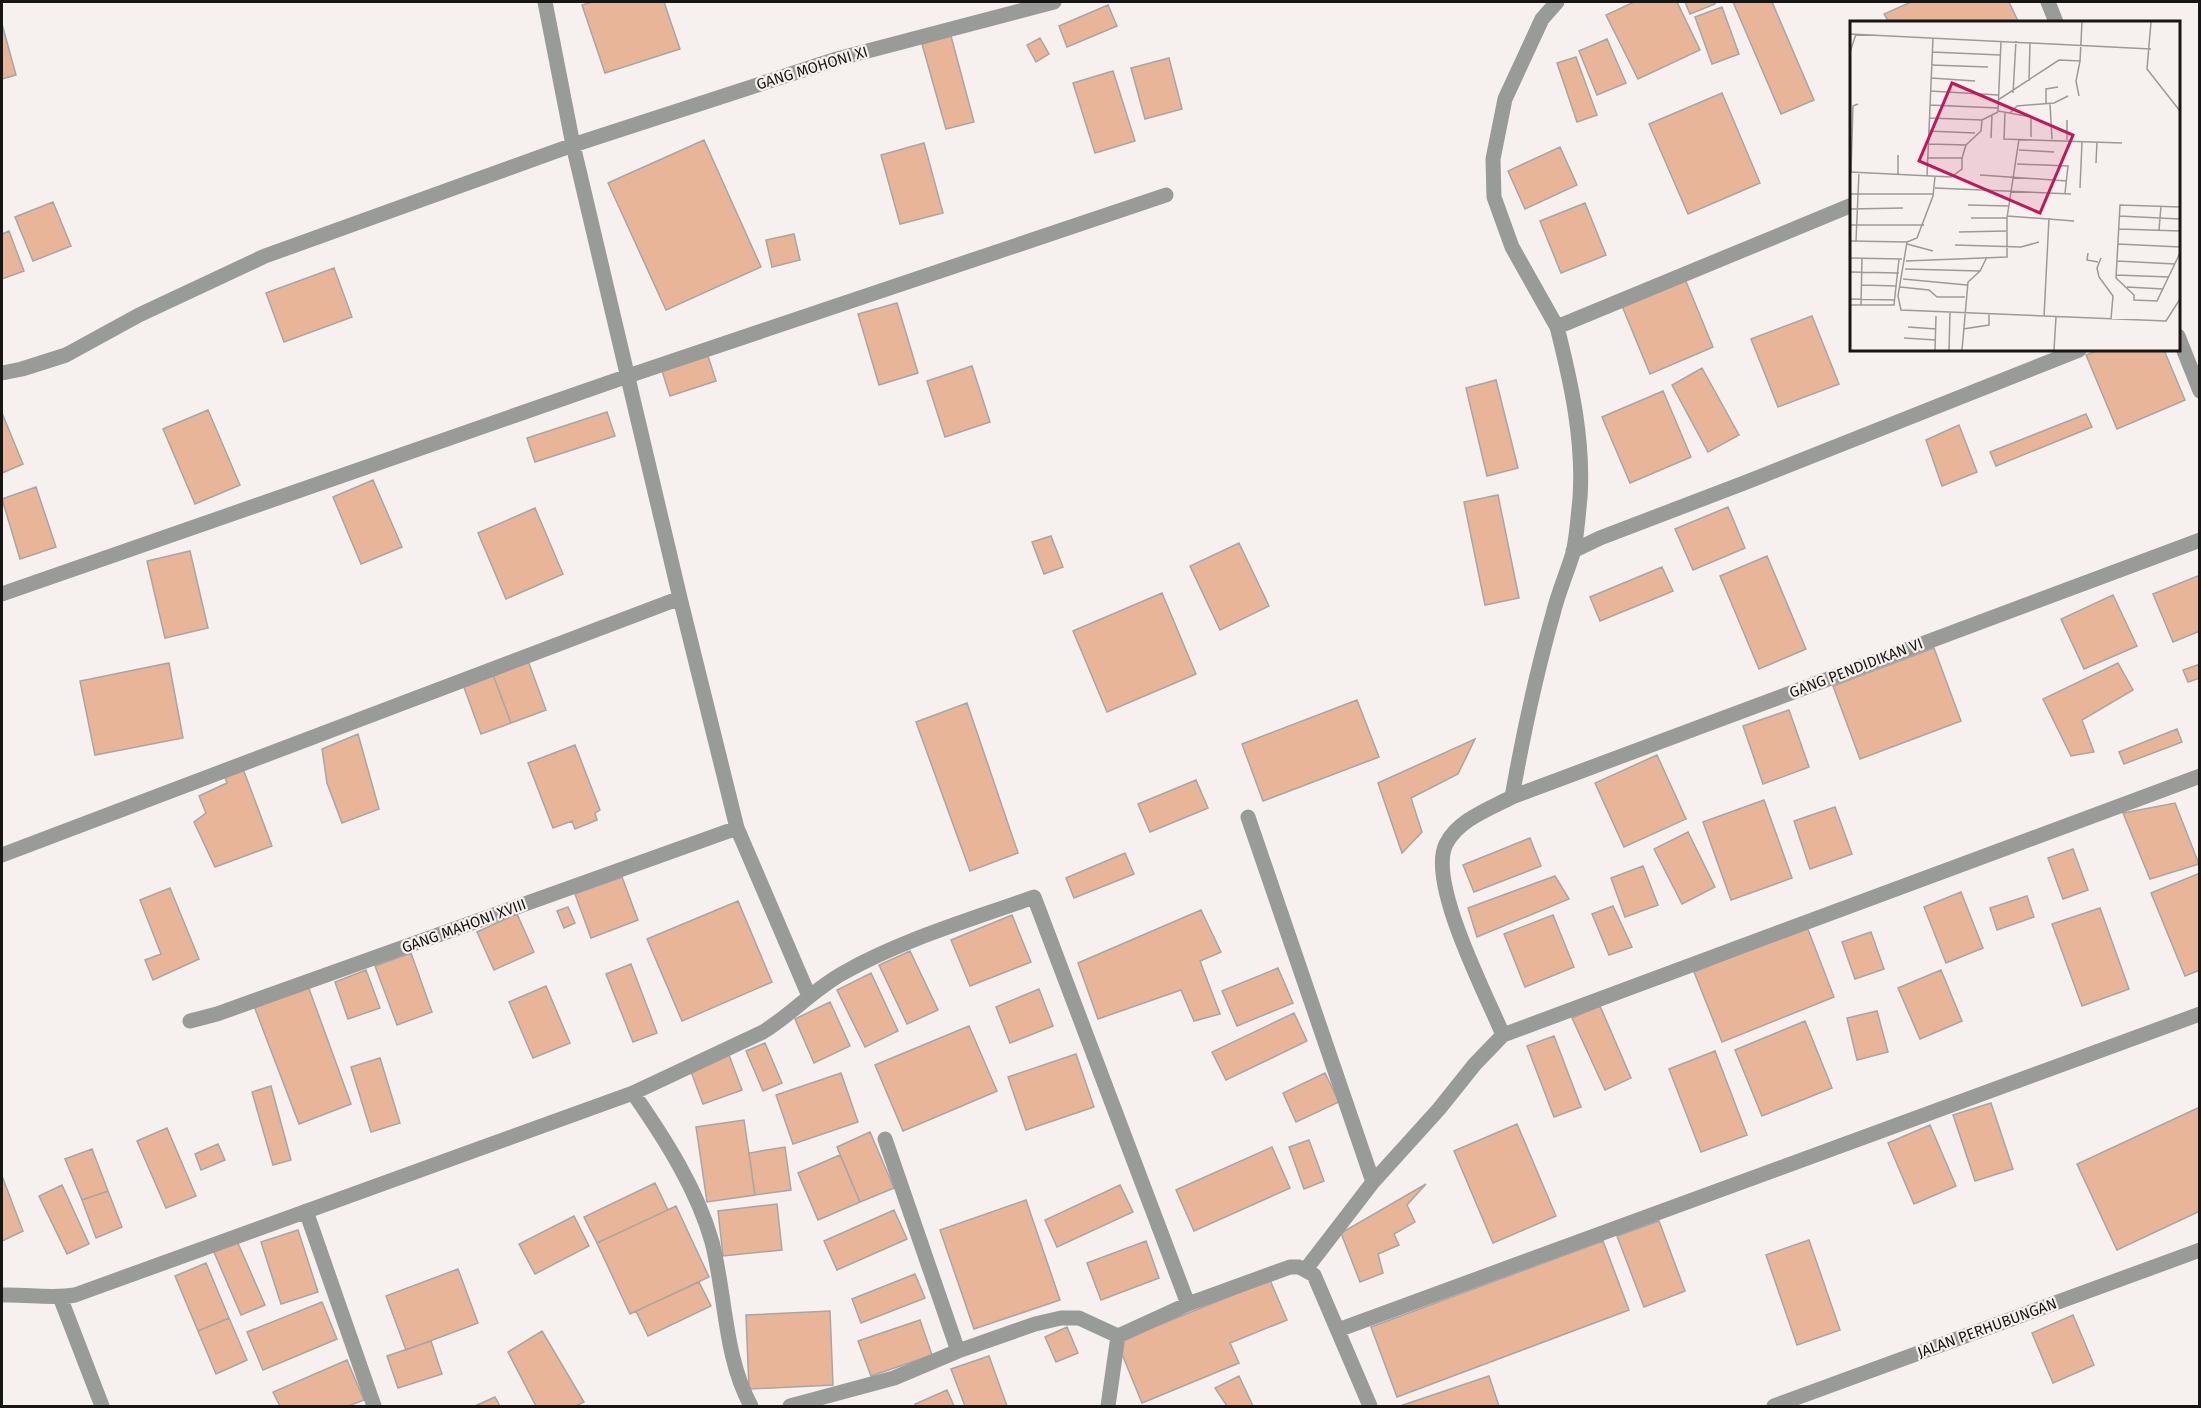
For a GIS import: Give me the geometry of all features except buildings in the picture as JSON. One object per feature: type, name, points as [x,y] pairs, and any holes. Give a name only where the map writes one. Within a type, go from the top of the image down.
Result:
[{"type":"street","points":[[545,2],[573,145],[737,828],[809,996]]},
{"type":"street","name":"GANG MOHONI XI","points":[[2,374],[66,355],[139,315],[265,256],[573,145],[837,59],[1054,2]]},
{"type":"street","points":[[1512,797],[1534,686],[1553,612],[1573,551],[1580,498],[1580,461],[1575,410],[1557,327],[1512,247],[1494,197],[1493,159],[1505,99],[1542,20],[1557,2]]},
{"type":"street","points":[[2048,2],[2056,21]]},
{"type":"street","points":[[2,594],[628,376],[1166,195]]},
{"type":"street","points":[[1557,327],[1850,205]]},
{"type":"street","points":[[2180,341],[2199,391]]},
{"type":"street","points":[[1573,551],[1600,538],[2076,351]]},
{"type":"street","name":"GANG PENDIDIKAN VI","points":[[1503,1035],[1449,909],[1442,858],[1445,845],[1464,823],[1512,797],[2199,540]]},
{"type":"street","points":[[2,855],[680,598]]},
{"type":"street","points":[[1306,1269],[1373,1182],[1503,1035],[2199,776]]},
{"type":"street","points":[[1248,817],[1373,1182]]},
{"type":"street","name":"GANG MAHONI XVIII","points":[[190,1021],[217,1014],[737,828]]},
{"type":"street","points":[[2,1296],[24,1294],[60,1298],[97,1287],[633,1093],[763,1032],[842,973],[889,949],[1034,897],[1188,1304]]},
{"type":"street","points":[[1338,1329],[2199,1014]]},
{"type":"street","points":[[633,1093],[668,1145],[691,1191],[711,1241],[733,1356],[751,1407]]},
{"type":"street","points":[[885,1138],[958,1351]]},
{"type":"street","points":[[306,1211],[374,1407]]},
{"type":"street","name":"JALAN PERHUBUNGAN","points":[[1774,1407],[2199,1250]]},
{"type":"street","points":[[790,1407],[894,1378],[958,1351],[1035,1324],[1061,1318],[1079,1318],[1118,1336],[1188,1304],[1280,1269],[1299,1267],[1314,1275],[1370,1407]]},
{"type":"street","points":[[60,1298],[102,1407]]},
{"type":"street","points":[[1108,1407],[1118,1336]]}]
